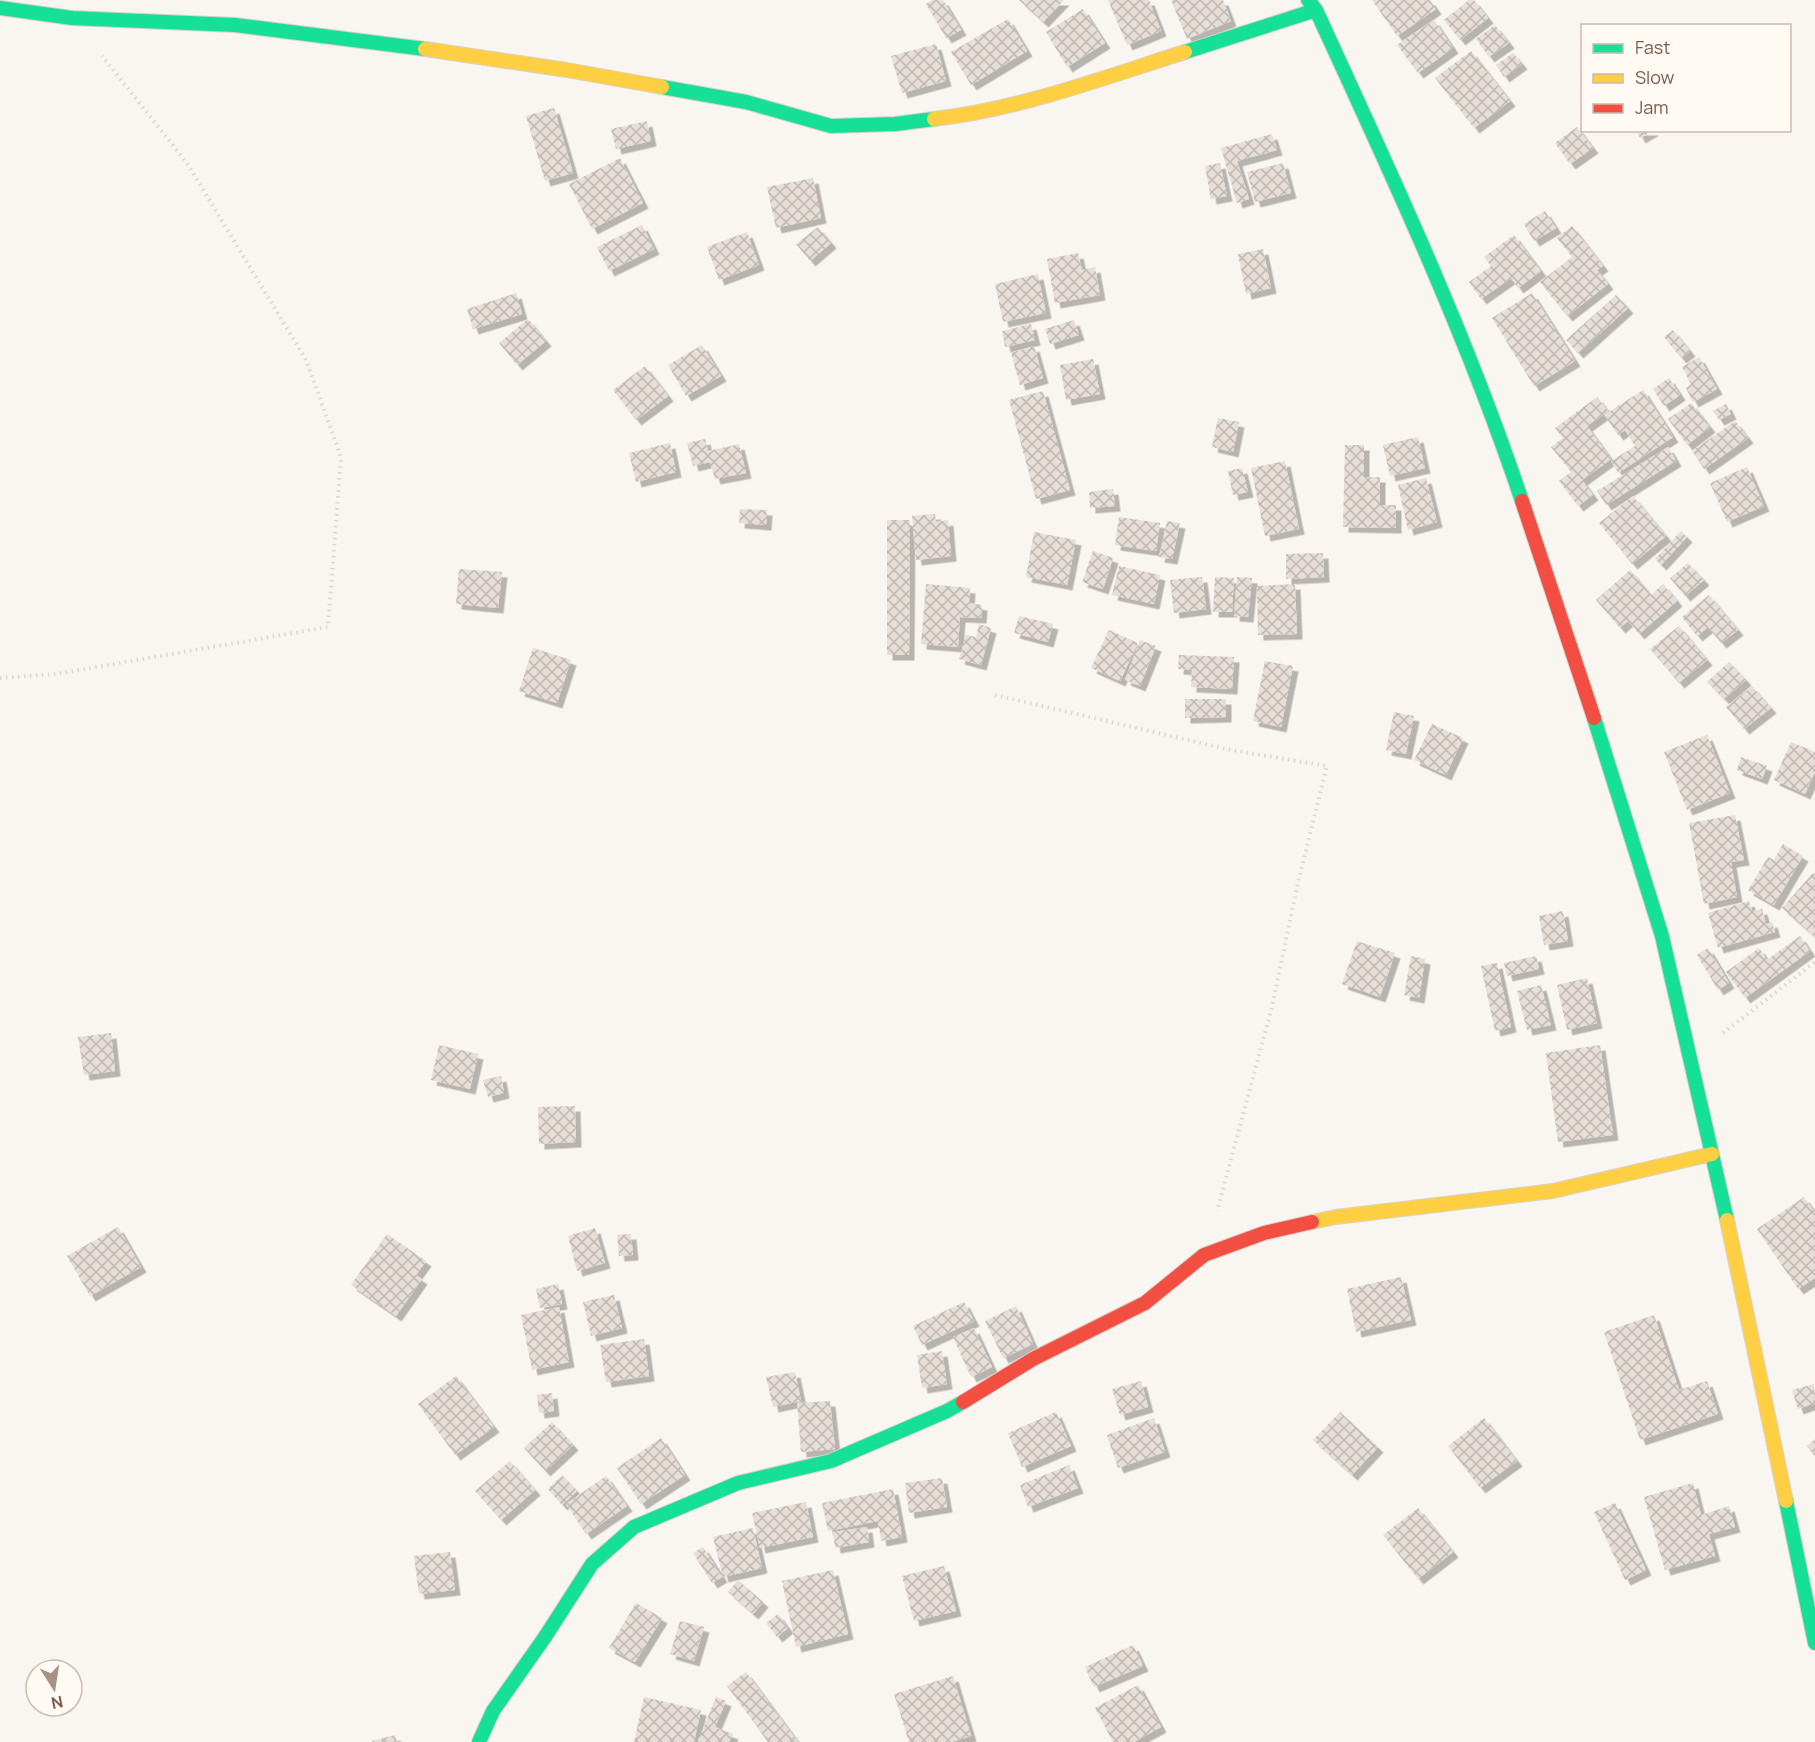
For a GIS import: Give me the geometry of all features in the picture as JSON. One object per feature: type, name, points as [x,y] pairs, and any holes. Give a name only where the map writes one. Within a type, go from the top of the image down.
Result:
[{"type":"street","points":[[0,8],[72,18],[235,25],[416,48],[567,70],[746,102],[831,126],[895,124],[976,114],[1091,82],[1312,5],[1416,227],[1504,451],[1591,709],[1658,924],[1731,1236],[1815,1643]]},
{"type":"street","points":[[479,1742],[493,1711],[592,1564],[634,1527],[738,1483],[831,1461],[946,1411],[1033,1359],[1145,1303],[1204,1255],[1264,1233],[1336,1217],[1553,1191],[1712,1154]]},
{"type":"path","points":[[0,678],[56,674],[328,627],[341,458],[306,360],[187,163],[100,54]]},
{"type":"path","points":[[995,695],[1231,750],[1327,765],[1297,887],[1272,1007],[1204,1255]]},
{"type":"path","points":[[1690,1058],[1815,962]]},
{"type":"building","points":[[932,0],[943,0],[961,30],[946,38],[926,4]]},
{"type":"building","points":[[1019,0],[1064,0],[1043,22]]},
{"type":"building","points":[[1108,0],[1149,0],[1161,31],[1127,45]]},
{"type":"building","points":[[1171,0],[1223,0],[1231,21],[1187,39]]},
{"type":"building","points":[[1372,0],[1430,0],[1436,9],[1397,36]]},
{"type":"building","points":[[1469,0],[1474,0],[1488,18],[1460,40],[1444,20]]},
{"type":"building","points":[[1083,9],[1105,43],[1067,67],[1046,32]]},
{"type":"building","points":[[1008,19],[1027,51],[971,85],[951,52]]},
{"type":"building","points":[[1434,20],[1453,48],[1418,73],[1397,45]]},
{"type":"building","points":[[1495,25],[1509,43],[1489,57],[1476,39]]},
{"type":"building","points":[[936,44],[946,81],[902,93],[891,56]]},
{"type":"building","points":[[1471,51],[1510,101],[1474,128],[1435,78]]},
{"type":"building","points":[[1513,53],[1522,64],[1504,77],[1496,65]]},
{"type":"building","points":[[554,108],[573,173],[545,181],[526,116]]},
{"type":"building","points":[[647,121],[651,141],[616,149],[611,129]]},
{"type":"building","points":[[1577,127],[1593,148],[1570,164],[1555,143]]},
{"type":"building","points":[[1637,132],[1650,132],[1640,138]]},
{"type":"building","points":[[1272,134],[1277,150],[1237,161],[1249,199],[1237,203],[1221,148]]},
{"type":"building","points":[[620,158],[643,203],[592,229],[569,184]]},
{"type":"building","points":[[1220,163],[1227,196],[1211,199],[1205,166]]},
{"type":"building","points":[[1283,163],[1291,193],[1255,202],[1247,172]]},
{"type":"building","points":[[813,178],[821,218],[776,228],[767,187]]},
{"type":"building","points":[[1545,211],[1556,228],[1534,241],[1524,224]]},
{"type":"building","points":[[642,225],[654,249],[609,271],[597,247]]},
{"type":"building","points":[[1572,226],[1603,266],[1597,270],[1608,284],[1567,316],[1540,282],[1572,257],[1557,238]]},
{"type":"building","points":[[818,227],[831,243],[810,261],[796,244]]},
{"type":"building","points":[[747,232],[759,265],[719,280],[707,247]]},
{"type":"building","points":[[1514,235],[1541,271],[1518,288],[1511,278],[1481,299],[1469,282],[1491,266],[1484,257]]},
{"type":"building","points":[[1263,249],[1271,288],[1246,294],[1238,254]]},
{"type":"building","points":[[1078,253],[1082,270],[1095,267],[1100,295],[1055,303],[1047,259]]},
{"type":"building","points":[[1038,274],[1046,313],[1003,322],[995,284]]},
{"type":"building","points":[[516,293],[522,314],[473,329],[467,309]]},
{"type":"building","points":[[1532,293],[1575,361],[1534,386],[1492,318]]},
{"type":"building","points":[[1616,295],[1628,308],[1578,353],[1566,340]]},
{"type":"building","points":[[528,319],[546,341],[517,365],[499,343]]},
{"type":"building","points":[[1074,320],[1079,335],[1050,344],[1045,329]]},
{"type":"building","points":[[1031,324],[1035,340],[1005,347],[1002,331]]},
{"type":"building","points":[[1673,330],[1690,351],[1681,358],[1664,337]]},
{"type":"building","points":[[702,345],[721,376],[686,396],[668,365]]},
{"type":"building","points":[[1034,346],[1043,378],[1020,385],[1011,353]]},
{"type":"building","points":[[1699,357],[1717,389],[1693,402],[1686,388],[1691,384],[1682,367]]},
{"type":"building","points":[[1093,359],[1100,394],[1066,400],[1060,365]]},
{"type":"building","points":[[645,366],[668,396],[636,420],[613,390]]},
{"type":"building","points":[[1669,378],[1680,395],[1664,406],[1653,389]]},
{"type":"building","points":[[1643,390],[1673,437],[1618,473],[1611,461],[1635,446],[1625,430],[1618,435],[1604,415]]},
{"type":"building","points":[[1043,391],[1070,490],[1036,499],[1009,400]]},
{"type":"building","points":[[1597,397],[1608,411],[1587,426],[1611,459],[1582,480],[1593,495],[1578,506],[1559,481],[1571,472],[1551,447],[1563,438],[1555,428]]},
{"type":"building","points":[[1691,403],[1710,427],[1687,445],[1668,419]]},
{"type":"building","points":[[1726,404],[1731,414],[1719,420],[1713,411]]},
{"type":"building","points":[[1218,418],[1239,422],[1233,452],[1212,447]]},
{"type":"building","points":[[1735,421],[1748,438],[1704,469],[1692,451]]},
{"type":"building","points":[[1418,437],[1425,468],[1390,476],[1383,445]]},
{"type":"building","points":[[705,439],[708,451],[739,444],[746,473],[715,479],[710,462],[693,466],[687,443]]},
{"type":"building","points":[[670,443],[676,472],[636,482],[629,453]]},
{"type":"building","points":[[1345,445],[1364,445],[1364,477],[1380,477],[1380,505],[1396,505],[1396,528],[1343,527]]},
{"type":"building","points":[[1668,447],[1676,461],[1606,505],[1597,491]]},
{"type":"building","points":[[1285,461],[1299,529],[1265,536],[1251,468]]},
{"type":"building","points":[[1747,467],[1764,506],[1727,522],[1710,483]]},
{"type":"building","points":[[1242,468],[1248,492],[1233,495],[1228,471]]},
{"type":"building","points":[[1426,478],[1437,522],[1408,530],[1398,485]]},
{"type":"building","points":[[1113,489],[1115,506],[1090,508],[1089,492]]},
{"type":"building","points":[[1633,496],[1666,536],[1632,564],[1599,523]]},
{"type":"building","points":[[740,509],[767,510],[766,525],[739,523]]},
{"type":"building","points":[[935,514],[936,522],[948,520],[951,556],[916,560],[912,516]]},
{"type":"building","points":[[1119,517],[1160,523],[1156,551],[1115,545]]},
{"type":"building","points":[[887,520],[910,520],[909,655],[887,655]]},
{"type":"building","points":[[1167,521],[1180,523],[1172,559],[1159,557]]},
{"type":"building","points":[[1681,531],[1687,537],[1661,565],[1655,559]]},
{"type":"building","points":[[1034,532],[1076,540],[1067,585],[1026,577]]},
{"type":"building","points":[[1093,551],[1113,558],[1103,589],[1082,582]]},
{"type":"building","points":[[1323,553],[1324,577],[1286,579],[1286,554]]},
{"type":"building","points":[[1688,563],[1704,580],[1685,596],[1670,578]]},
{"type":"building","points":[[1119,566],[1160,575],[1154,604],[1112,595]]},
{"type":"building","points":[[459,569],[502,572],[498,608],[456,604]]},
{"type":"building","points":[[1630,570],[1651,595],[1663,584],[1677,601],[1639,634],[1628,621],[1620,628],[1596,600]]},
{"type":"building","points":[[1202,577],[1206,609],[1174,613],[1170,580]]},
{"type":"building","points":[[1215,577],[1234,578],[1232,612],[1213,612]]},
{"type":"building","points":[[1237,577],[1252,578],[1248,617],[1234,616]]},
{"type":"building","points":[[926,584],[970,588],[969,603],[982,605],[981,618],[960,617],[958,647],[921,644]]},
{"type":"building","points":[[1295,584],[1297,634],[1258,635],[1257,586]]},
{"type":"building","points":[[1709,595],[1738,630],[1721,643],[1708,627],[1697,636],[1682,617]]},
{"type":"building","points":[[1019,616],[1053,624],[1048,642],[1014,633]]},
{"type":"building","points":[[979,624],[991,628],[981,665],[959,659],[966,635],[976,637]]},
{"type":"building","points":[[1679,626],[1707,660],[1679,683],[1650,649]]},
{"type":"building","points":[[1109,630],[1138,643],[1120,681],[1091,668]]},
{"type":"building","points":[[1140,640],[1156,646],[1140,686],[1125,680]]},
{"type":"building","points":[[533,648],[571,660],[557,703],[519,691]]},
{"type":"building","points":[[1179,655],[1234,657],[1232,689],[1191,687],[1192,670],[1178,669]]},
{"type":"building","points":[[1265,661],[1293,666],[1281,727],[1253,721]]},
{"type":"building","points":[[1729,662],[1746,680],[1724,699],[1707,682]]},
{"type":"building","points":[[1752,686],[1771,708],[1744,729],[1726,707]]},
{"type":"building","points":[[1185,699],[1226,699],[1226,717],[1185,718]]},
{"type":"building","points":[[1394,712],[1414,716],[1406,754],[1386,750]]},
{"type":"building","points":[[1432,724],[1463,738],[1446,775],[1414,760]]},
{"type":"building","points":[[1707,735],[1730,793],[1687,810],[1664,752]]},
{"type":"building","points":[[1791,742],[1815,752],[1815,772],[1805,794],[1774,780]]},
{"type":"building","points":[[1741,757],[1767,766],[1762,779],[1737,770]]},
{"type":"building","points":[[1735,815],[1744,860],[1731,862],[1737,897],[1704,904],[1689,823]]},
{"type":"building","points":[[1783,844],[1803,856],[1774,905],[1748,890],[1768,857],[1774,860]]},
{"type":"building","points":[[1813,873],[1815,874],[1815,937],[1782,908]]},
{"type":"building","points":[[1749,901],[1752,911],[1762,909],[1766,924],[1772,922],[1775,932],[1718,948],[1708,913]]},
{"type":"building","points":[[1563,911],[1568,941],[1544,945],[1539,916]]},
{"type":"building","points":[[1800,936],[1810,951],[1745,998],[1726,972],[1759,948],[1767,960]]},
{"type":"building","points":[[1357,941],[1395,953],[1380,997],[1342,984]]},
{"type":"building","points":[[1708,948],[1729,983],[1718,990],[1697,955]]},
{"type":"building","points":[[1411,956],[1425,959],[1419,998],[1404,995]]},
{"type":"building","points":[[1536,956],[1539,969],[1507,976],[1504,963]]},
{"type":"building","points":[[1497,963],[1511,1027],[1495,1031],[1481,966]]},
{"type":"building","points":[[1587,978],[1597,1023],[1567,1030],[1557,985]]},
{"type":"building","points":[[1541,985],[1551,1025],[1527,1030],[1517,991]]},
{"type":"building","points":[[111,1033],[115,1071],[84,1075],[78,1037]]},
{"type":"building","points":[[439,1045],[478,1054],[470,1089],[431,1080]]},
{"type":"building","points":[[1600,1045],[1613,1135],[1558,1142],[1546,1053]]},
{"type":"building","points":[[501,1076],[504,1093],[488,1097],[483,1080]]},
{"type":"building","points":[[575,1106],[576,1142],[539,1144],[538,1107]]},
{"type":"building","points":[[1804,1197],[1815,1213],[1815,1278],[1798,1289],[1757,1229]]},
{"type":"building","points":[[118,1227],[141,1267],[90,1296],[67,1256]]},
{"type":"building","points":[[595,1228],[605,1263],[577,1271],[568,1236]]},
{"type":"building","points":[[387,1234],[426,1261],[416,1275],[422,1279],[396,1316],[351,1285]]},
{"type":"building","points":[[631,1234],[633,1255],[619,1256],[617,1235]]},
{"type":"building","points":[[1401,1277],[1411,1320],[1356,1332],[1347,1289]]},
{"type":"building","points":[[558,1284],[562,1304],[540,1308],[536,1289]]},
{"type":"building","points":[[614,1295],[622,1328],[591,1336],[583,1302]]},
{"type":"building","points":[[964,1302],[974,1321],[922,1345],[913,1326]]},
{"type":"building","points":[[1016,1306],[1033,1344],[1003,1358],[985,1321]]},
{"type":"building","points":[[559,1307],[569,1362],[532,1370],[521,1315]]},
{"type":"building","points":[[1654,1315],[1679,1390],[1707,1381],[1718,1414],[1640,1440],[1604,1332]]},
{"type":"building","points":[[974,1328],[992,1367],[971,1377],[953,1337]]},
{"type":"building","points":[[644,1339],[649,1376],[606,1382],[600,1345]]},
{"type":"building","points":[[942,1351],[947,1384],[922,1388],[917,1355]]},
{"type":"building","points":[[795,1372],[801,1401],[773,1407],[766,1377]]},
{"type":"building","points":[[456,1376],[494,1427],[455,1455],[418,1404]]},
{"type":"building","points":[[1141,1381],[1148,1407],[1120,1415],[1112,1389]]},
{"type":"building","points":[[1814,1384],[1815,1403],[1798,1409],[1792,1390]]},
{"type":"building","points":[[552,1393],[554,1411],[539,1413],[537,1395]]},
{"type":"building","points":[[830,1401],[835,1449],[801,1452],[797,1403]]},
{"type":"building","points":[[1056,1412],[1071,1446],[1022,1467],[1008,1433]]},
{"type":"building","points":[[1340,1412],[1378,1447],[1352,1475],[1313,1440]]},
{"type":"building","points":[[1154,1418],[1165,1452],[1118,1468],[1107,1435]]},
{"type":"building","points":[[1484,1418],[1517,1461],[1480,1488],[1448,1446]]},
{"type":"building","points":[[552,1422],[573,1445],[545,1471],[524,1448]]},
{"type":"building","points":[[661,1438],[685,1475],[641,1504],[617,1468]]},
{"type":"building","points":[[1815,1439],[1815,1456],[1807,1446]]},
{"type":"building","points":[[510,1461],[535,1490],[501,1520],[475,1491]]},
{"type":"building","points":[[1069,1465],[1078,1488],[1028,1507],[1020,1485]]},
{"type":"building","points":[[562,1475],[577,1491],[562,1505],[548,1489]]},
{"type":"building","points":[[606,1476],[627,1506],[586,1534],[566,1504]]},
{"type":"building","points":[[942,1478],[947,1507],[909,1513],[905,1483]]},
{"type":"building","points":[[1693,1483],[1701,1515],[1729,1506],[1735,1527],[1709,1534],[1715,1556],[1665,1570],[1644,1497]]},
{"type":"building","points":[[893,1489],[902,1537],[881,1541],[878,1521],[828,1531],[822,1503]]},
{"type":"building","points":[[806,1502],[813,1537],[760,1548],[752,1513]]},
{"type":"building","points":[[1615,1503],[1646,1570],[1625,1580],[1594,1512]]},
{"type":"building","points":[[1418,1508],[1453,1552],[1418,1579],[1383,1535]]},
{"type":"building","points":[[867,1527],[869,1542],[835,1548],[833,1532]]},
{"type":"building","points":[[753,1528],[762,1568],[723,1577],[713,1537]]},
{"type":"building","points":[[703,1547],[722,1577],[712,1583],[693,1553]]},
{"type":"building","points":[[450,1552],[455,1590],[419,1594],[414,1556]]},
{"type":"building","points":[[944,1566],[956,1611],[914,1621],[902,1576]]},
{"type":"building","points":[[833,1570],[848,1634],[796,1647],[782,1581]]},
{"type":"building","points":[[738,1580],[763,1602],[753,1614],[728,1592]]},
{"type":"building","points":[[636,1603],[662,1618],[635,1662],[609,1648]]},
{"type":"building","points":[[778,1614],[788,1628],[777,1637],[766,1623]]},
{"type":"building","points":[[680,1621],[704,1627],[694,1661],[670,1654]]},
{"type":"building","points":[[1133,1645],[1143,1666],[1094,1687],[1085,1667]]},
{"type":"building","points":[[746,1672],[798,1742],[768,1742],[727,1686]]},
{"type":"building","points":[[953,1676],[971,1736],[952,1742],[909,1742],[894,1694]]},
{"type":"building","points":[[1138,1685],[1161,1727],[1134,1742],[1113,1742],[1095,1708]]},
{"type":"building","points":[[644,1697],[701,1710],[694,1742],[634,1742]]},
{"type":"building","points":[[716,1697],[726,1701],[715,1727],[733,1734],[729,1742],[698,1741]]},
{"type":"building","points":[[395,1735],[397,1742],[372,1742],[372,1741]]},
{"type":"traffic: fast","points":[[1308,0],[1316,10],[1426,253],[1477,376],[1522,501]]},
{"type":"traffic: fast","points":[[0,8],[72,18],[235,25],[425,49]]},
{"type":"traffic: fast","points":[[1185,52],[1316,10]]},
{"type":"traffic: fast","points":[[662,87],[746,102],[831,126],[895,124],[934,119]]},
{"type":"traffic: fast","points":[[1594,718],[1662,936],[1727,1220]]},
{"type":"traffic: fast","points":[[479,1742],[493,1711],[592,1564],[634,1527],[738,1483],[831,1461],[963,1402]]},
{"type":"traffic: fast","points":[[1786,1501],[1815,1643]]},
{"type":"traffic: slow","points":[[425,49],[662,87]]},
{"type":"traffic: slow","points":[[934,119],[1030,100],[1185,52]]},
{"type":"traffic: slow","points":[[1312,1222],[1336,1217],[1553,1191],[1712,1154]]},
{"type":"traffic: slow","points":[[1727,1220],[1786,1501]]},
{"type":"traffic: jam","points":[[1522,501],[1594,718]]},
{"type":"traffic: jam","points":[[963,1402],[1033,1359],[1145,1303],[1204,1255],[1264,1233],[1312,1222]]}]
